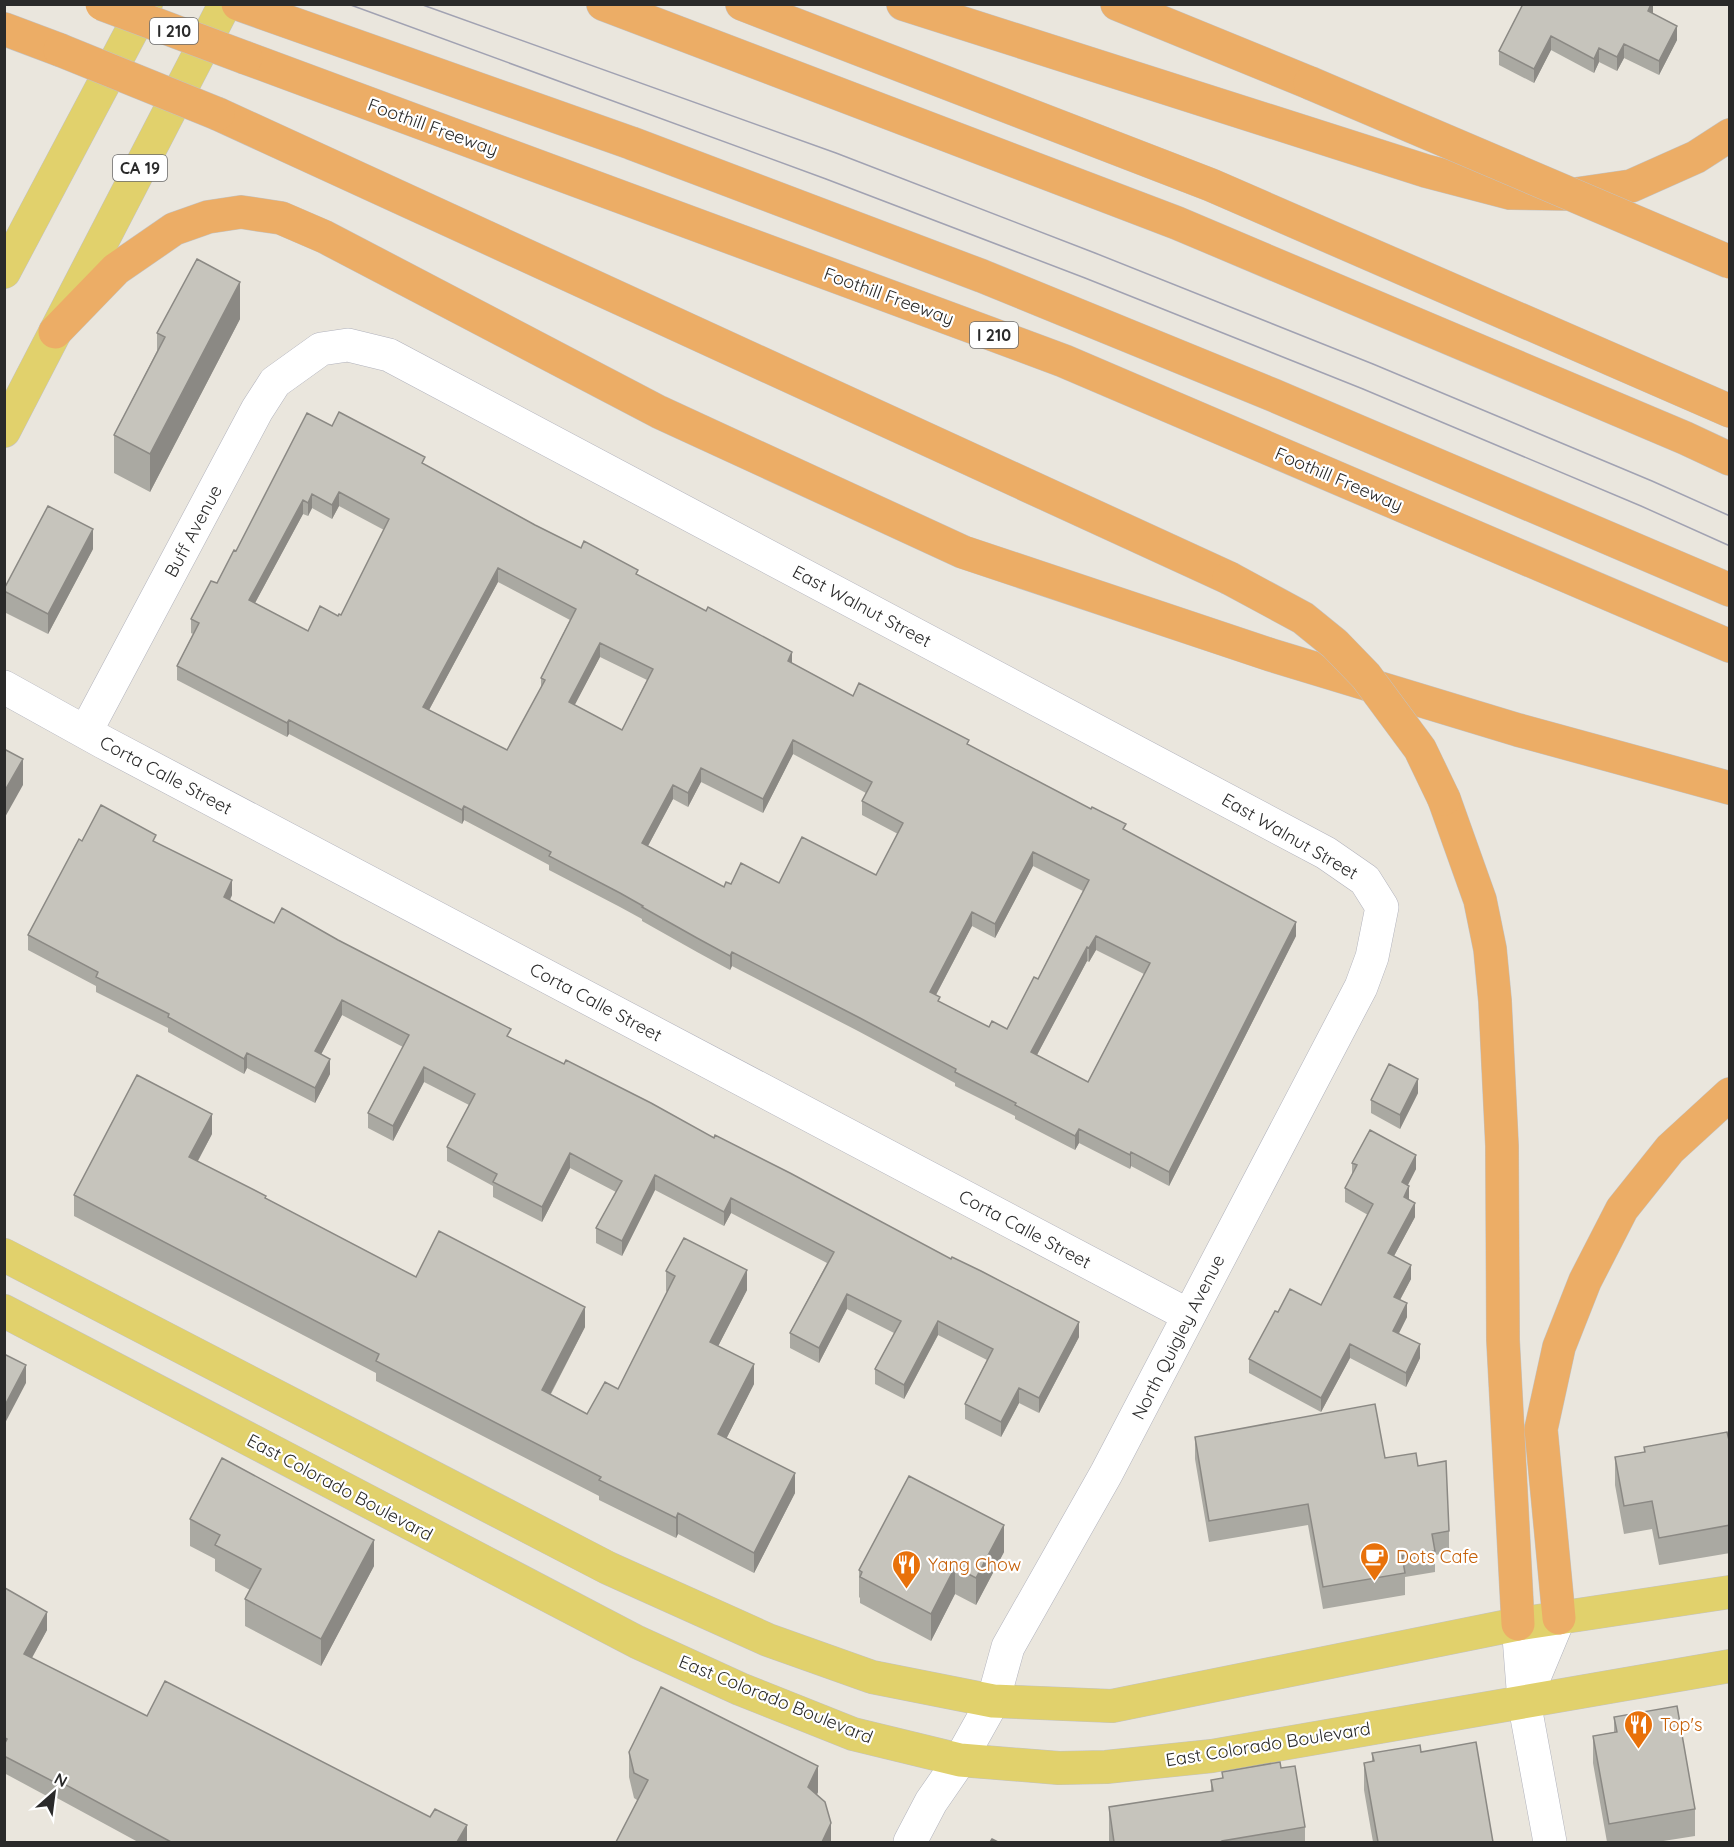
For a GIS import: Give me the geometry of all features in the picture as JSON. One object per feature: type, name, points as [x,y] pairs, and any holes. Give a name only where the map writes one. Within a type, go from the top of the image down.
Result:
[{"type":"highway","name":"Foothill Freeway","points":[[102,4],[1064,361],[1730,646]]},
{"type":"highway","points":[[238,4],[631,143],[982,276],[1284,399],[1730,590]]},
{"type":"highway","points":[[603,4],[1177,223],[1730,459]]},
{"type":"highway","points":[[742,4],[1211,185],[1730,411]]},
{"type":"highway","points":[[903,4],[1426,171],[1510,192],[1576,194],[1630,186],[1696,157],[1730,135]]},
{"type":"highway","points":[[1117,4],[1310,83],[1730,262]]},
{"type":"highway","points":[[4,29],[218,114],[1229,578],[1303,618],[1335,644],[1366,676],[1420,749],[1444,799],[1480,900],[1490,949],[1502,1146],[1503,1340],[1518,1623]]},
{"type":"highway","points":[[55,332],[116,269],[174,229],[208,217],[240,212],[281,219],[325,237],[659,412],[963,552],[1271,655],[1518,730],[1730,788]]},
{"type":"highway","points":[[1559,1618],[1541,1429],[1559,1347],[1585,1281],[1622,1209],[1670,1149],[1730,1094]]},
{"type":"main road","points":[[4,272],[146,4]]},
{"type":"main road","name":"CA 19","points":[[4,430],[225,4]]},
{"type":"main road","points":[[4,1255],[608,1568],[768,1640],[872,1677],[993,1701],[1112,1706],[1518,1623],[1730,1592]]},
{"type":"main road","name":"East Colorado Boulevard","points":[[4,1311],[637,1642],[740,1689],[853,1734],[960,1760],[1059,1768],[1107,1767],[1212,1756],[1730,1666]]},
{"type":"street","name":"East Walnut Street","points":[[321,348],[348,345],[389,355],[1326,853],[1365,880],[1382,907]]},
{"type":"street","name":"Buff Avenue","points":[[86,731],[257,410],[275,382],[321,348]]},
{"type":"street","name":"Corta Calle Street","points":[[4,687],[124,754],[1188,1315]]},
{"type":"street","name":"North Quigley Avenue","points":[[910,1842],[931,1802],[960,1760],[993,1701],[1008,1647],[1107,1474],[1361,987],[1372,957],[1382,907]]},
{"type":"street","points":[[1524,1701],[1559,1618]]},
{"type":"street","points":[[1518,1623],[1524,1701],[1550,1842]]},
{"type":"building","points":[[1523,4],[1651,4],[1648,11],[1677,26],[1659,61],[1624,44],[1617,57],[1599,48],[1594,59],[1551,36],[1534,69],[1499,51]]},
{"type":"building","points":[[197,259],[240,282],[150,454],[114,435],[165,337],[157,333]]},
{"type":"building","points":[[339,412],[425,457],[422,463],[535,525],[581,548],[584,541],[638,570],[636,574],[706,611],[708,607],[792,652],[788,661],[853,696],[859,683],[969,740],[967,744],[1091,809],[1092,807],[1126,824],[1123,829],[1296,922],[1169,1172],[1079,1129],[1075,1136],[858,1017],[732,952],[730,956],[620,893],[549,856],[551,852],[464,806],[462,810],[289,720],[287,723],[177,666],[199,623],[191,619],[211,581],[217,583],[234,550],[236,551],[307,413],[332,426]],"holes":[[[339,492],[389,519],[341,615],[338,616],[320,606],[308,631],[249,600],[303,500],[308,503],[312,494],[332,505]],[[498,568],[576,609],[541,678],[545,680],[507,750],[423,707]],[[600,643],[653,669],[622,730],[569,702]],[[793,740],[872,782],[862,801],[903,823],[876,875],[802,837],[779,883],[741,863],[731,884],[726,882],[724,887],[642,843],[673,785],[688,793],[701,768],[763,799]],[[1033,852],[1089,880],[1038,979],[1034,977],[1007,1029],[992,1021],[989,1027],[938,1001],[940,997],[930,992],[972,912],[995,924]],[[1096,936],[1150,963],[1088,1082],[1031,1052],[1087,947],[1089,948]]]},
{"type":"building","points":[[48,506],[93,529],[48,614],[4,589]]},
{"type":"building","points":[[4,749],[23,759],[4,792]]},
{"type":"building","points":[[101,805],[156,835],[153,841],[232,880],[224,897],[274,923],[282,908],[338,940],[511,1029],[507,1036],[564,1064],[566,1060],[714,1138],[715,1135],[951,1259],[952,1257],[981,1271],[1079,1322],[1039,1398],[1019,1388],[1001,1422],[965,1404],[993,1349],[938,1321],[904,1385],[875,1369],[901,1321],[847,1294],[819,1348],[790,1333],[834,1252],[731,1198],[724,1212],[655,1175],[622,1241],[596,1228],[622,1181],[570,1153],[542,1207],[493,1182],[497,1174],[447,1147],[475,1094],[424,1067],[393,1126],[368,1113],[409,1035],[342,1000],[315,1051],[330,1059],[315,1088],[247,1053],[244,1059],[168,1017],[169,1014],[96,977],[98,972],[28,935],[79,839],[82,841]]},
{"type":"building","points":[[1389,1064],[1418,1079],[1400,1115],[1371,1100]]},
{"type":"building","points":[[137,1075],[212,1114],[189,1157],[416,1277],[439,1231],[585,1307],[542,1390],[587,1414],[605,1382],[618,1389],[675,1276],[666,1271],[684,1238],[747,1270],[710,1342],[754,1364],[718,1434],[795,1473],[754,1553],[678,1513],[676,1518],[599,1480],[601,1477],[376,1361],[379,1354],[74,1195]]},
{"type":"building","points":[[1370,1130],[1416,1155],[1402,1182],[1409,1186],[1404,1197],[1415,1203],[1388,1253],[1411,1265],[1394,1297],[1407,1303],[1393,1331],[1420,1344],[1406,1373],[1350,1344],[1321,1398],[1249,1359],[1275,1311],[1278,1312],[1290,1289],[1321,1305],[1373,1204],[1345,1188],[1357,1165],[1352,1163]]},
{"type":"building","points":[[4,1354],[26,1365],[4,1407]]},
{"type":"building","points":[[1375,1404],[1385,1458],[1416,1453],[1418,1466],[1446,1461],[1449,1531],[1432,1534],[1435,1551],[1402,1556],[1405,1573],[1323,1587],[1308,1504],[1209,1521],[1195,1437]]},
{"type":"building","points":[[1727,1432],[1730,1444],[1730,1525],[1659,1538],[1652,1501],[1624,1506],[1615,1457],[1645,1452],[1644,1447]]},
{"type":"building","points":[[222,1458],[374,1540],[321,1639],[245,1599],[261,1569],[215,1545],[220,1535],[190,1519]]},
{"type":"building","points":[[909,1476],[1004,1525],[976,1578],[955,1567],[931,1614],[860,1577],[862,1572],[859,1570]]},
{"type":"building","points":[[5,1588],[47,1612],[24,1654],[147,1716],[165,1681],[430,1817],[435,1809],[467,1825],[457,1842],[171,1842],[57,1780],[56,1783],[4,1756],[4,1745],[7,1739],[4,1737]]},
{"type":"building","points":[[661,1687],[818,1766],[808,1787],[825,1802],[831,1823],[822,1842],[616,1842],[648,1780],[634,1773],[629,1752]]},
{"type":"building","points":[[1677,1706],[1695,1809],[1609,1824],[1593,1736],[1617,1732],[1614,1717]]},
{"type":"building","points":[[1476,1742],[1493,1842],[1378,1842],[1364,1763],[1374,1761],[1372,1753],[1420,1745],[1421,1752]]},
{"type":"building","points":[[1280,1762],[1281,1768],[1295,1766],[1305,1827],[1222,1842],[1114,1842],[1109,1807],[1213,1791],[1211,1780],[1223,1778],[1222,1772]]},
{"type":"tram line","points":[[348,4],[826,179],[1085,278],[1363,389],[1730,546]]},
{"type":"tram line","points":[[420,4],[836,153],[1095,253],[1373,364],[1730,516]]},
{"type":"place","name":"Dots Cafe","points":[[1375,1582]]},
{"type":"place","name":"Yang Chow","points":[[907,1590]]},
{"type":"place","name":"Top's","points":[[1639,1750]]}]
